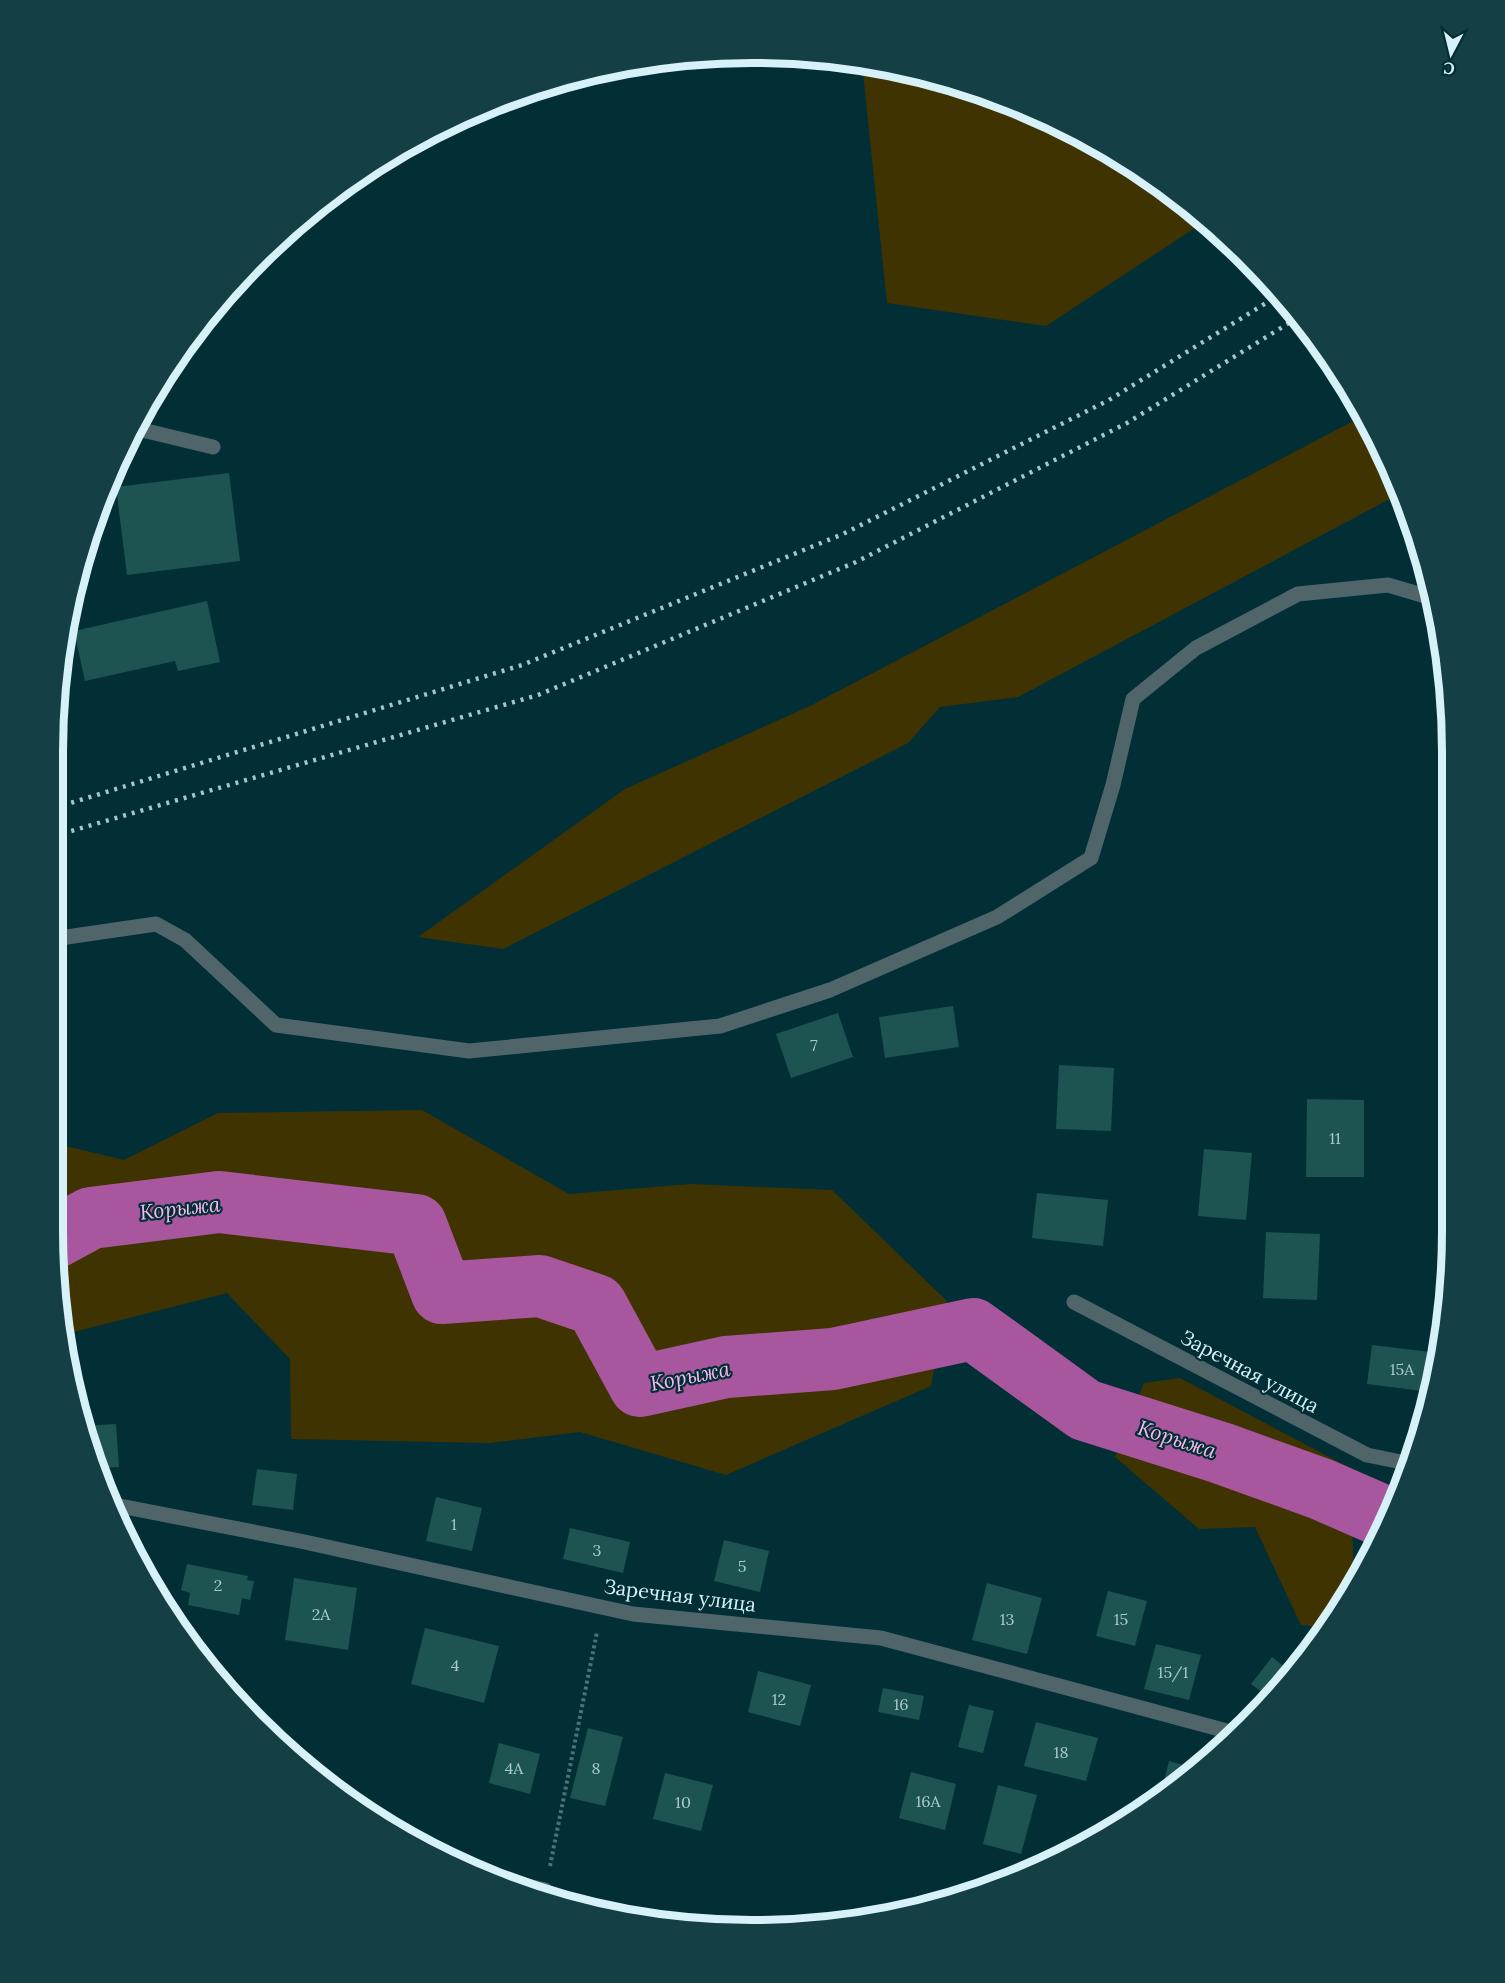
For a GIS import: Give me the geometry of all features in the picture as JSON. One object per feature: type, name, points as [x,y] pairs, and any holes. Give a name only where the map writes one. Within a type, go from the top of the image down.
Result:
[{"type":"street","points":[[143,430],[213,447]]},
{"type":"street","points":[[63,938],[156,924],[185,940],[276,1025],[469,1051],[720,1026],[830,990],[997,917],[1091,858],[1113,785],[1133,699],[1196,648],[1298,594],[1388,585],[1424,596]]},
{"type":"street","name":"Заречная улица","points":[[1074,1302],[1367,1455],[1401,1462]]},
{"type":"street","name":"Заречная улица","points":[[121,1506],[300,1541],[633,1614],[881,1638],[1226,1731]]},
{"type":"path","points":[[547,1888],[602,1608]]},
{"type":"shaded area","points":[[863,72],[931,86],[1016,115],[1097,155],[1136,179],[1198,226],[1046,326],[887,303]]},
{"type":"shaded area","points":[[1356,420],[1390,489],[1393,497],[1018,697],[940,707],[908,743],[503,949],[418,937],[625,789],[810,706]]},
{"type":"shaded area","points":[[422,1110],[569,1194],[690,1184],[832,1190],[947,1301],[931,1386],[726,1475],[580,1432],[489,1443],[291,1439],[290,1359],[227,1293],[71,1333],[64,1276],[63,1145],[124,1160],[218,1113]]},
{"type":"shaded area","points":[[1180,1378],[1350,1468],[1354,1568],[1317,1627],[1301,1625],[1255,1527],[1199,1529],[1115,1457],[1144,1383]]},
{"type":"building","points":[[229,473],[240,561],[127,575],[116,487]]},
{"type":"building","points":[[207,601],[220,662],[178,671],[175,661],[85,681],[74,631]]},
{"type":"building","points":[[953,1006],[959,1047],[885,1058],[879,1017]]},
{"type":"building","points":[[838,1013],[853,1057],[791,1078],[776,1034]]},
{"type":"building","points":[[1059,1065],[1114,1068],[1111,1131],[1056,1129]]},
{"type":"building","points":[[1307,1099],[1364,1100],[1364,1177],[1306,1177]]},
{"type":"building","points":[[1204,1149],[1252,1153],[1246,1220],[1198,1216]]},
{"type":"building","points":[[1037,1193],[1108,1200],[1103,1246],[1032,1238]]},
{"type":"building","points":[[1266,1232],[1320,1234],[1317,1300],[1263,1298]]},
{"type":"building","points":[[1372,1345],[1431,1352],[1423,1391],[1367,1384]]},
{"type":"building","points":[[116,1424],[119,1467],[106,1468],[91,1425]]},
{"type":"building","points":[[257,1469],[297,1474],[293,1510],[252,1505]]},
{"type":"building","points":[[436,1497],[482,1508],[472,1551],[426,1541]]},
{"type":"building","points":[[570,1528],[630,1542],[623,1573],[563,1559]]},
{"type":"building","points":[[724,1540],[769,1551],[760,1592],[714,1581]]},
{"type":"building","points":[[187,1564],[248,1576],[247,1580],[254,1581],[250,1600],[242,1598],[239,1615],[188,1605],[190,1593],[181,1590]]},
{"type":"building","points":[[294,1578],[357,1588],[348,1650],[285,1640]]},
{"type":"building","points":[[987,1583],[1042,1598],[1027,1654],[972,1640]]},
{"type":"building","points":[[1108,1591],[1147,1601],[1135,1646],[1096,1636]]},
{"type":"building","points":[[425,1628],[499,1646],[484,1703],[411,1684]]},
{"type":"building","points":[[1156,1644],[1201,1655],[1189,1700],[1144,1689]]},
{"type":"building","points":[[1272,1657],[1285,1668],[1263,1693],[1251,1684]]},
{"type":"building","points":[[758,1671],[811,1685],[800,1726],[748,1712]]},
{"type":"building","points":[[883,1688],[924,1696],[919,1720],[878,1712]]},
{"type":"building","points":[[969,1705],[994,1711],[983,1753],[958,1747]]},
{"type":"building","points":[[1036,1722],[1098,1738],[1086,1781],[1024,1766]]},
{"type":"building","points":[[588,1728],[623,1737],[605,1806],[570,1798]]},
{"type":"building","points":[[499,1743],[540,1754],[530,1794],[489,1783]]},
{"type":"building","points":[[1169,1761],[1186,1766],[1172,1778],[1163,1784]]},
{"type":"building","points":[[911,1772],[956,1784],[945,1830],[899,1818]]},
{"type":"building","points":[[665,1773],[713,1785],[701,1831],[653,1819]]},
{"type":"building","points":[[998,1785],[1037,1795],[1021,1854],[983,1844]]},
{"type":"waterway","name":"Корыжа","points":[[63,1233],[91,1218],[219,1202],[416,1225],[442,1293],[540,1286],[596,1305],[640,1386],[726,1367],[833,1359],[973,1329],[1085,1410],[1221,1453],[1321,1489],[1380,1515]]},
{"type":"railway","points":[[63,805],[522,665],[843,534],[1109,400],[1272,299]]},
{"type":"railway","points":[[63,833],[538,695],[856,562],[1127,423],[1291,322]]}]
